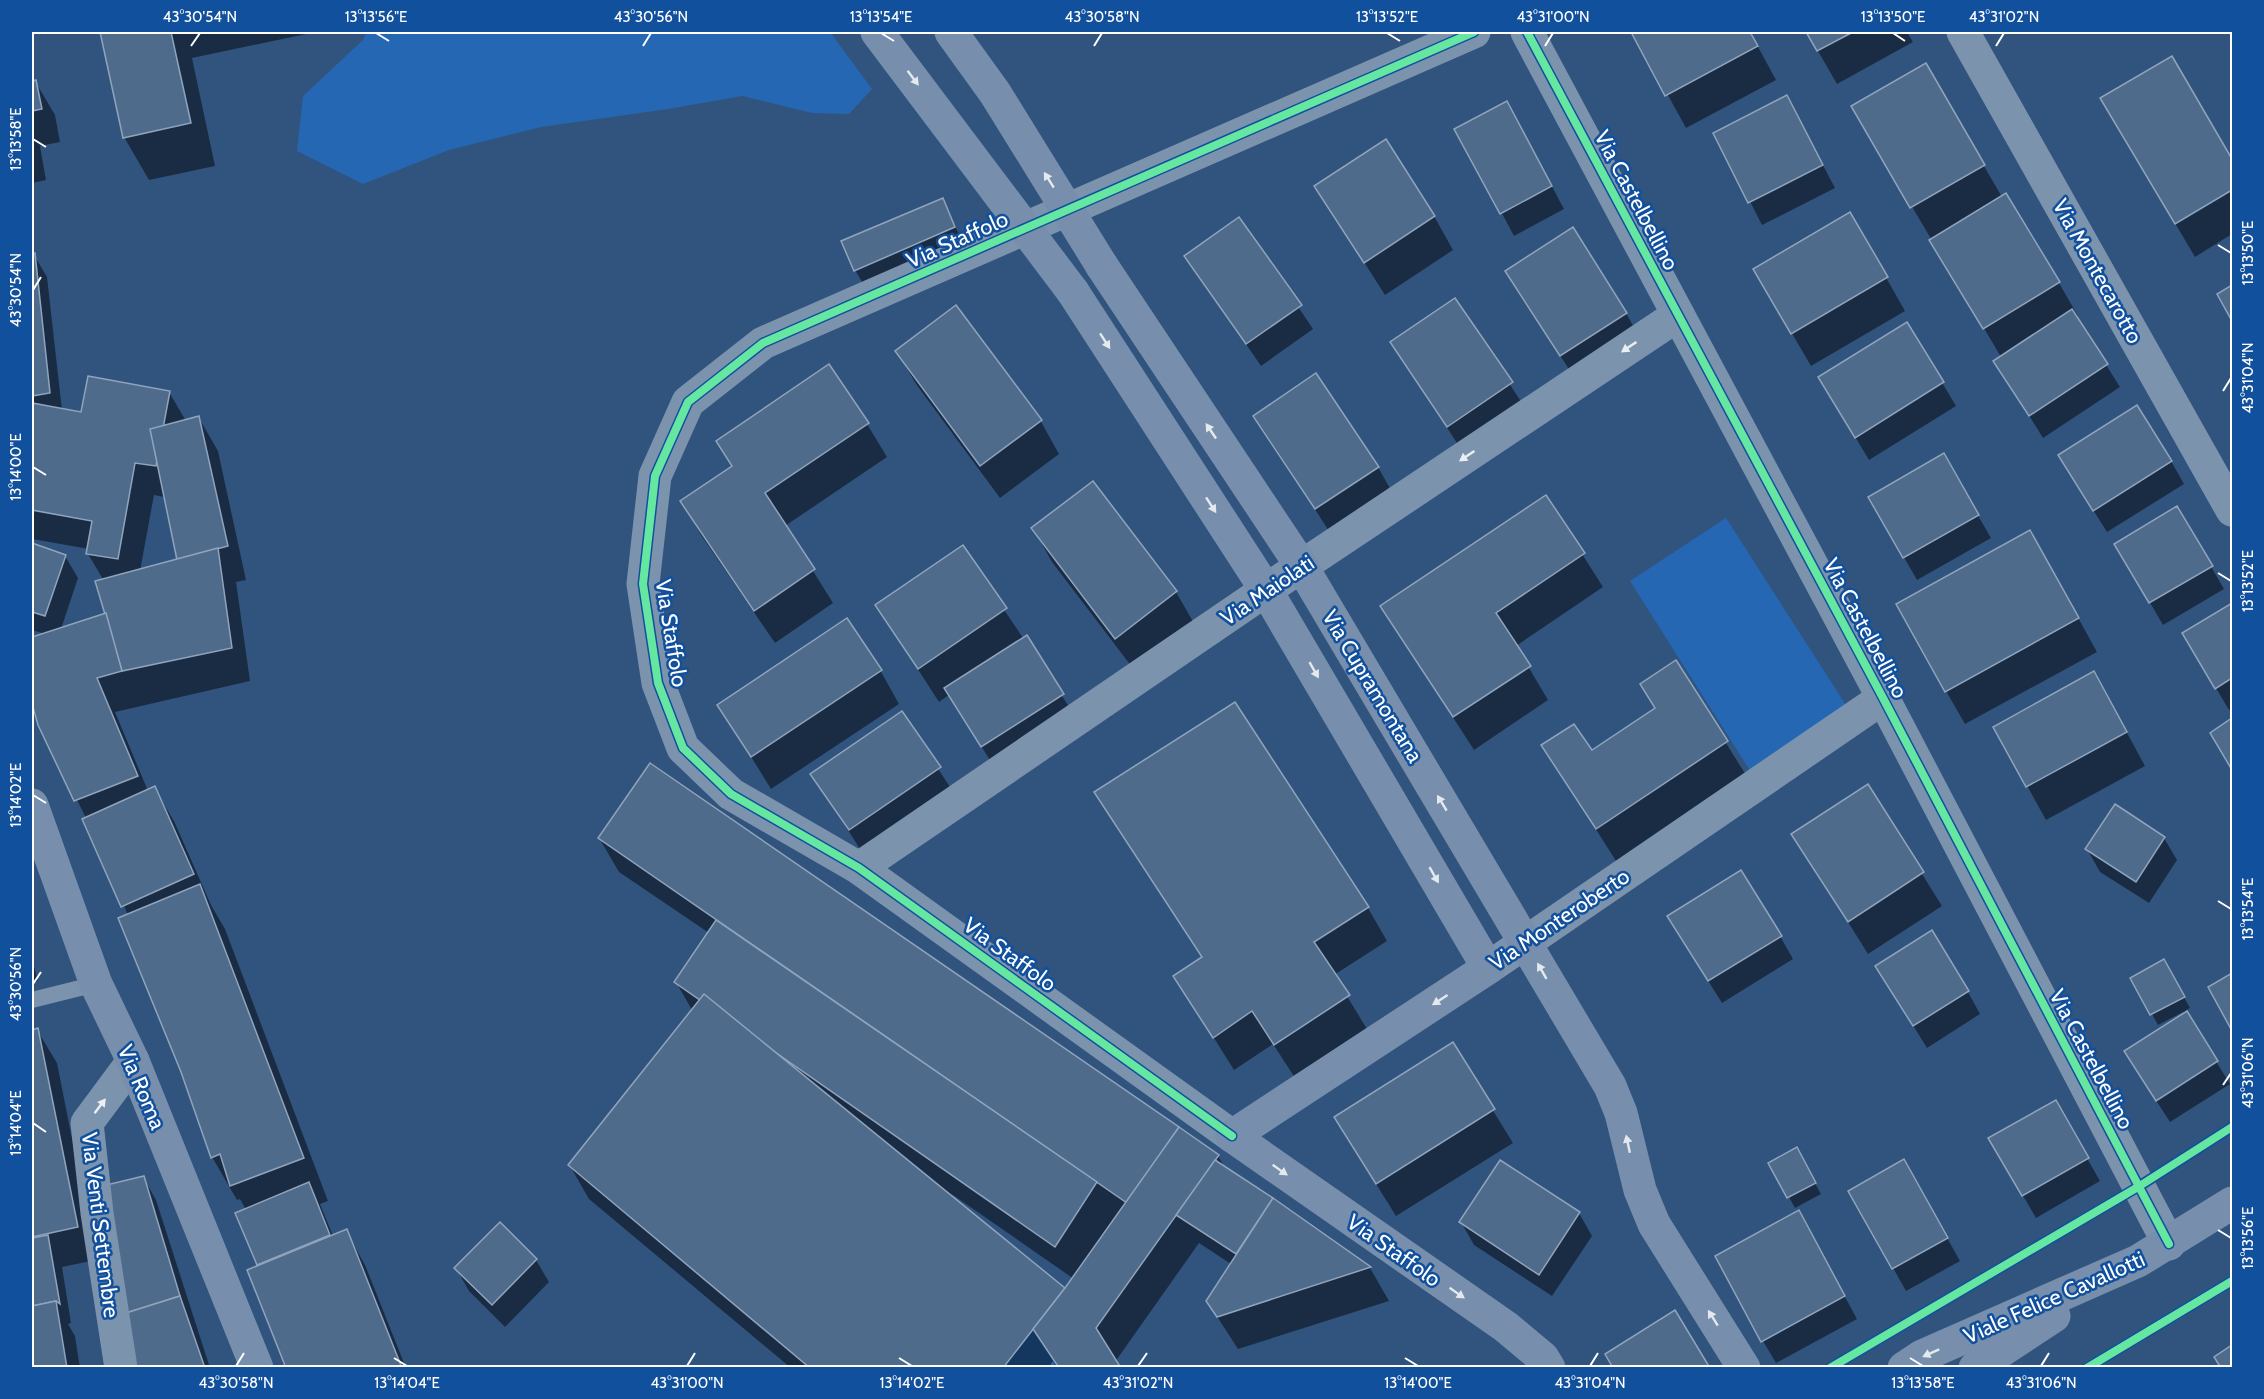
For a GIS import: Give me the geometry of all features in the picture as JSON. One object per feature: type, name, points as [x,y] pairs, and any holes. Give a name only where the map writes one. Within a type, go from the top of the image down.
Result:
[{"type":"main road","name":"Via Cupramontana","points":[[877,32],[1073,292],[1266,590],[1488,968]]},
{"type":"main road","name":"Via Cupramontana","points":[[951,32],[994,93],[1102,266],[1302,567],[1525,942],[1610,1086],[1621,1113],[1640,1190],[1654,1224],[1744,1368]]},
{"type":"main road","name":"Via Roma","points":[[32,805],[96,984],[133,1061],[257,1368]]},
{"type":"main road","name":"Via Monteroberto","points":[[1232,1136],[1488,968]]},
{"type":"main road","name":"Via Staffolo","points":[[1232,1136],[1506,1328],[1543,1358],[1549,1368]]},
{"type":"main road","name":"Viale Felice Cavallotti","points":[[1904,1368],[1922,1356],[2138,1261],[2169,1244],[2232,1203]]},
{"type":"main road","points":[[1975,1368],[2138,1261]]},
{"type":"street","name":"Via Staffolo","points":[[1232,1136],[859,867],[731,794],[683,748],[658,683],[643,584],[655,476],[688,402],[763,343],[1474,32]]},
{"type":"street","name":"Via Castelbellino","points":[[1527,32],[1883,698],[2169,1244]]},
{"type":"street","name":"Via Montecarotto","points":[[1963,32],[2232,510]]},
{"type":"street","name":"Via Maiolati","points":[[859,867],[1266,590],[1678,315]]},
{"type":"street","name":"Via Monteroberto","points":[[1488,968],[1883,698]]},
{"type":"street","name":"Via Venti Settembre","points":[[121,1368],[97,1213],[87,1123],[133,1061]]},
{"type":"lane","points":[[32,999],[96,984]]},
{"type":"shaded area","points":[[367,32],[830,32],[872,89],[849,114],[812,113],[742,96],[541,127],[449,150],[363,184],[297,151],[303,96],[363,40]]},
{"type":"shaded area","points":[[1726,518],[1849,710],[1751,772],[1630,581]]},
{"type":"shaded area","points":[[1033,1329],[1059,1367],[1003,1368]]},
{"type":"building","points":[[100,32],[171,32],[191,123],[123,138]]},
{"type":"building","points":[[1631,32],[1750,32],[1758,46],[1665,96]]},
{"type":"building","points":[[1806,32],[1853,32],[1817,51]]},
{"type":"building","points":[[2172,56],[2232,159],[2232,190],[2175,224],[2100,98]]},
{"type":"building","points":[[1926,63],[1985,165],[1910,208],[1851,106]]},
{"type":"building","points":[[36,80],[42,109],[32,111],[32,81]]},
{"type":"building","points":[[1787,95],[1823,165],[1748,203],[1713,133]]},
{"type":"building","points":[[1507,101],[1552,186],[1500,214],[1454,129]]},
{"type":"building","points":[[1386,139],[1435,216],[1364,263],[1314,186]]},
{"type":"building","points":[[2006,193],[2060,282],[1983,329],[1929,240]]},
{"type":"building","points":[[943,198],[955,227],[854,271],[841,241]]},
{"type":"building","points":[[1850,212],[1888,277],[1791,334],[1753,269]]},
{"type":"building","points":[[1239,217],[1302,305],[1246,344],[1184,256]]},
{"type":"building","points":[[1573,227],[1627,313],[1560,356],[1505,271]]},
{"type":"building","points":[[35,253],[50,393],[32,396],[32,254]]},
{"type":"building","points":[[2232,285],[2232,321],[2217,294]]},
{"type":"building","points":[[1455,298],[1513,382],[1447,427],[1390,342]]},
{"type":"building","points":[[956,305],[1042,420],[980,466],[895,351]]},
{"type":"building","points":[[2072,309],[2108,364],[2029,416],[1993,361]]},
{"type":"building","points":[[1907,322],[1944,382],[1855,438],[1818,377]]},
{"type":"building","points":[[829,364],[869,423],[765,493],[815,569],[754,611],[680,501],[732,466],[716,441]]},
{"type":"building","points":[[1316,373],[1379,467],[1315,509],[1253,416]]},
{"type":"building","points":[[88,376],[170,391],[156,466],[135,463],[118,559],[86,554],[92,521],[32,510],[32,403],[81,412]]},
{"type":"building","points":[[2137,405],[2172,461],[2093,511],[2058,455]]},
{"type":"building","points":[[199,416],[228,546],[177,560],[150,429]]},
{"type":"building","points":[[1944,453],[1979,515],[1903,558],[1868,497]]},
{"type":"building","points":[[1093,481],[1177,591],[1115,639],[1031,528]]},
{"type":"building","points":[[1546,495],[1585,553],[1496,613],[1531,666],[1453,717],[1380,606]]},
{"type":"building","points":[[2177,506],[2213,566],[2149,603],[2114,544]]},
{"type":"building","points":[[2030,530],[2079,618],[1945,692],[1896,604]]},
{"type":"building","points":[[32,543],[66,555],[45,616],[32,612]]},
{"type":"building","points":[[963,545],[1007,608],[918,669],[875,605]]},
{"type":"building","points":[[218,548],[232,648],[122,671],[95,581]]},
{"type":"building","points":[[2232,603],[2232,678],[2215,689],[2182,633]]},
{"type":"building","points":[[106,613],[122,671],[97,678],[138,776],[74,801],[38,725],[32,704],[32,637]]},
{"type":"building","points":[[847,618],[882,670],[751,757],[717,705]]},
{"type":"building","points":[[1027,635],[1064,694],[981,747],[944,688]]},
{"type":"building","points":[[1676,660],[1728,741],[1596,829],[1541,745],[1574,724],[1592,750],[1655,708],[1640,684]]},
{"type":"building","points":[[2094,671],[2127,732],[2026,787],[1993,727]]},
{"type":"building","points":[[1235,702],[1369,907],[1314,942],[1350,995],[1274,1045],[1252,1011],[1213,1038],[1173,976],[1202,957],[1094,792]]},
{"type":"building","points":[[902,711],[941,767],[849,830],[810,774]]},
{"type":"building","points":[[2232,718],[2232,770],[2210,733]]},
{"type":"building","points":[[650,763],[1179,1127],[1127,1203],[598,838]]},
{"type":"building","points":[[1868,784],[1924,872],[1848,922],[1791,834]]},
{"type":"building","points":[[155,786],[194,874],[121,907],[82,819]]},
{"type":"building","points":[[2115,804],[2165,837],[2136,882],[2085,849]]},
{"type":"building","points":[[1741,870],[1782,936],[1708,981],[1667,916]]},
{"type":"building","points":[[200,884],[304,1158],[230,1186],[220,1154],[211,1158],[181,1072],[118,918]]},
{"type":"building","points":[[716,920],[1097,1182],[1055,1247],[674,982]]},
{"type":"building","points":[[1932,930],[1969,991],[1913,1026],[1875,966]]},
{"type":"building","points":[[2164,959],[2185,997],[2150,1015],[2130,978]]},
{"type":"building","points":[[2232,973],[2232,1031],[2208,987]]},
{"type":"building","points":[[704,994],[1065,1288],[1003,1368],[810,1368],[568,1165]]},
{"type":"building","points":[[2187,1011],[2218,1061],[2156,1101],[2124,1051]]},
{"type":"building","points":[[38,1028],[78,1227],[32,1237],[32,1030]]},
{"type":"building","points":[[1453,1042],[1495,1109],[1376,1184],[1334,1117]]},
{"type":"building","points":[[2056,1100],[2089,1158],[2022,1196],[1988,1138]]},
{"type":"building","points":[[1179,1127],[1219,1155],[1096,1328],[1121,1368],[1059,1368],[1033,1329],[1065,1288]]},
{"type":"building","points":[[1797,1147],[1816,1183],[1787,1198],[1768,1163]]},
{"type":"building","points":[[1904,1159],[1948,1238],[1892,1269],[1848,1191]]},
{"type":"building","points":[[1215,1160],[1273,1198],[1236,1254],[1176,1215]]},
{"type":"building","points":[[1500,1160],[1580,1212],[1539,1275],[1459,1222]]},
{"type":"building","points":[[144,1176],[180,1296],[126,1313],[102,1186]]},
{"type":"building","points":[[309,1182],[330,1235],[257,1265],[235,1213]]},
{"type":"building","points":[[1273,1198],[1371,1267],[1217,1317],[1206,1301]]},
{"type":"building","points":[[1799,1210],[1845,1296],[1761,1342],[1715,1256]]},
{"type":"building","points":[[500,1222],[537,1259],[492,1305],[454,1268]]},
{"type":"building","points":[[347,1229],[402,1368],[286,1368],[247,1270]]},
{"type":"building","points":[[48,1235],[60,1304],[56,1301],[32,1306],[32,1238]]},
{"type":"building","points":[[180,1296],[205,1368],[134,1368],[126,1313]]},
{"type":"building","points":[[56,1301],[67,1368],[32,1368],[32,1306]]},
{"type":"building","points":[[1675,1310],[1710,1368],[1613,1368],[1605,1354]]},
{"type":"building","points":[[2232,1345],[2232,1368],[2221,1368],[2214,1357]]},
{"type":"cycle path","points":[[1232,1136],[859,868],[731,794],[683,748],[658,683],[643,584],[655,476],[688,402],[763,343],[1474,32]]},
{"type":"cycle path","points":[[1527,32],[1883,698],[2169,1244]]},
{"type":"cycle path","points":[[1830,1368],[2138,1187],[2232,1127]]},
{"type":"cycle path","points":[[2087,1368],[2232,1281]]}]
